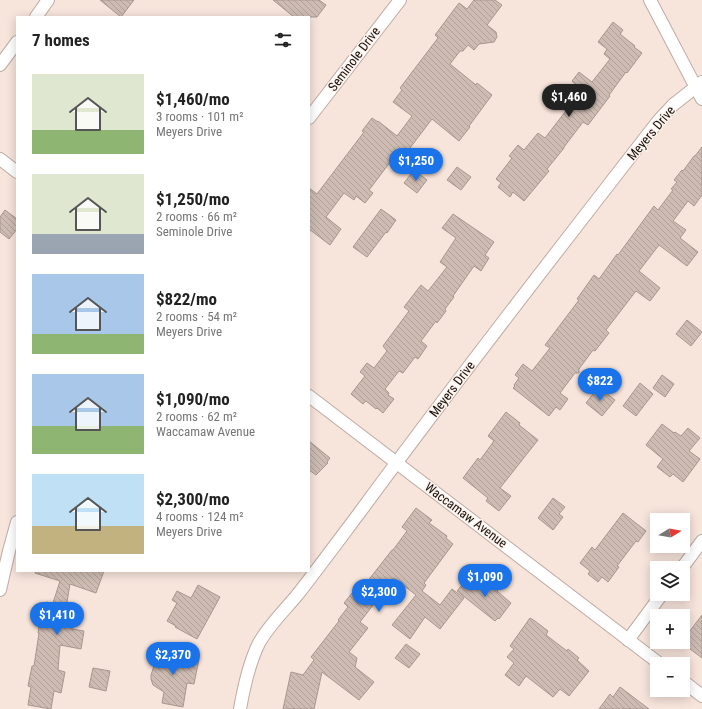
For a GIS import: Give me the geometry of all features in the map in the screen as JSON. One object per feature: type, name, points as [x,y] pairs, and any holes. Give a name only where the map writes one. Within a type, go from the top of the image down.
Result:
[{"type":"street","points":[[37,16],[48,0]]},
{"type":"street","name":"Seminole Drive","points":[[310,117],[400,0]]},
{"type":"street","points":[[650,0],[699,85],[702,99]]},
{"type":"street","points":[[0,65],[16,43]]},
{"type":"street","name":"Meyers Drive","points":[[240,709],[242,694],[250,663],[260,642],[328,556],[396,463],[659,120],[673,105],[699,85]]},
{"type":"street","points":[[0,159],[16,171]]},
{"type":"street","name":"Waccamaw Avenue","points":[[310,397],[651,657]]},
{"type":"street","points":[[0,590],[16,526]]},
{"type":"street","points":[[687,561],[702,541]]},
{"type":"street","points":[[628,640],[657,601]]},
{"type":"street","points":[[690,687],[702,696]]},
{"type":"building","points":[[100,0],[134,0],[122,16]]},
{"type":"building","points":[[273,0],[319,0],[326,5],[317,17],[293,16]]},
{"type":"building","points":[[474,0],[495,0],[502,5],[487,25],[496,32],[497,37],[494,42],[479,44],[474,50],[468,45],[463,51],[460,51],[450,64],[476,85],[477,83],[492,95],[459,141],[432,119],[398,166],[391,161],[369,190],[373,193],[365,203],[356,196],[354,200],[344,193],[326,217],[341,229],[330,245],[310,230],[310,189],[317,194],[364,132],[362,131],[372,118],[397,136],[412,116],[393,102],[402,90],[400,88],[438,38],[435,35],[459,3],[467,9]]},
{"type":"building","points":[[613,22],[623,30],[620,34],[642,53],[627,73],[626,72],[588,125],[583,122],[547,169],[549,171],[524,201],[513,192],[510,197],[498,187],[501,183],[496,179],[512,158],[509,156],[518,145],[524,150],[538,133],[545,138],[582,90],[572,81],[579,72],[592,82],[610,59],[604,54],[607,49],[598,42]]},
{"type":"building","points":[[702,147],[702,195],[694,206],[688,201],[673,221],[686,230],[680,238],[698,252],[687,266],[659,245],[639,271],[660,288],[650,301],[636,291],[606,330],[609,333],[595,351],[593,350],[579,369],[579,373],[575,373],[560,393],[568,399],[560,410],[556,407],[549,416],[513,388],[519,378],[515,375],[523,364],[532,371],[550,348],[545,345],[579,300],[577,299],[594,275],[599,279],[654,206],[658,210],[673,190],[671,189],[677,182],[674,180]]},
{"type":"building","points":[[457,167],[471,177],[461,190],[447,180]]},
{"type":"building","points":[[414,170],[427,180],[417,193],[404,183]]},
{"type":"building","points":[[381,209],[396,220],[367,257],[353,247]]},
{"type":"building","points":[[5,210],[16,218],[16,230],[9,239],[0,232],[0,217]]},
{"type":"building","points":[[453,214],[494,242],[485,255],[489,258],[481,271],[474,266],[453,296],[454,297],[445,309],[446,311],[437,323],[436,321],[421,341],[427,346],[418,359],[415,357],[403,373],[399,371],[385,389],[389,393],[388,395],[394,399],[383,413],[366,401],[363,404],[351,394],[365,376],[360,372],[367,363],[374,368],[387,351],[383,346],[409,311],[404,307],[421,285],[428,291],[447,267],[440,262],[456,238],[442,228]]},
{"type":"building","points":[[687,320],[702,332],[691,346],[676,334]]},
{"type":"building","points":[[662,375],[674,384],[665,397],[653,388]]},
{"type":"building","points":[[640,383],[653,394],[636,416],[623,406]]},
{"type":"building","points":[[601,389],[615,400],[602,416],[586,403],[596,390],[599,392]]},
{"type":"building","points":[[506,412],[520,423],[519,425],[538,440],[500,488],[511,496],[499,511],[486,501],[488,498],[463,478],[478,458],[480,460],[494,441],[488,436]]},
{"type":"building","points":[[662,424],[674,433],[675,432],[681,436],[688,428],[700,438],[689,451],[700,459],[683,482],[673,474],[670,477],[657,467],[663,459],[646,445]]},
{"type":"building","points":[[310,442],[330,458],[327,462],[328,463],[316,475],[310,471]]},
{"type":"building","points":[[553,498],[565,507],[559,514],[563,517],[553,530],[538,518]]},
{"type":"building","points":[[416,508],[432,520],[429,523],[447,536],[446,538],[453,544],[424,583],[426,585],[422,591],[440,605],[452,589],[464,598],[440,629],[425,617],[410,639],[392,625],[416,595],[394,578],[360,622],[368,628],[349,652],[357,658],[355,667],[374,682],[359,700],[322,672],[314,709],[283,709],[291,672],[303,675],[314,660],[311,657],[348,607],[344,603],[352,593],[356,596],[393,550],[407,531],[402,527]]},
{"type":"building","points":[[623,513],[646,531],[638,542],[636,541],[617,566],[619,567],[608,582],[602,577],[598,582],[588,574],[590,571],[580,563],[592,547],[595,550]]},
{"type":"building","points":[[104,572],[96,593],[70,584],[65,614],[74,615],[72,629],[84,631],[81,649],[60,645],[58,670],[65,672],[61,693],[54,691],[51,709],[28,705],[31,687],[28,686],[32,666],[34,666],[41,613],[44,613],[46,602],[53,603],[60,581],[35,573]]},
{"type":"building","points":[[467,579],[480,588],[487,579],[498,589],[497,591],[511,603],[499,619],[498,618],[495,621],[457,591]]},
{"type":"building","points":[[198,585],[220,597],[197,639],[167,621],[177,603],[172,600],[177,591],[191,598]]},
{"type":"building","points":[[702,615],[702,658],[690,649],[690,631]]},
{"type":"building","points":[[530,618],[548,631],[546,635],[579,658],[577,660],[589,671],[569,696],[560,689],[553,697],[526,676],[519,686],[505,675],[514,663],[507,657],[514,649],[510,646]]},
{"type":"building","points":[[406,644],[420,654],[409,668],[395,658]]},
{"type":"building","points":[[165,648],[169,653],[199,659],[194,684],[187,683],[183,707],[162,703],[164,692],[153,685],[151,679],[154,666],[149,659]]},
{"type":"building","points":[[93,668],[110,671],[106,691],[89,687]]},
{"type":"building","points":[[620,687],[649,709],[599,709],[610,694],[613,697]]}]
